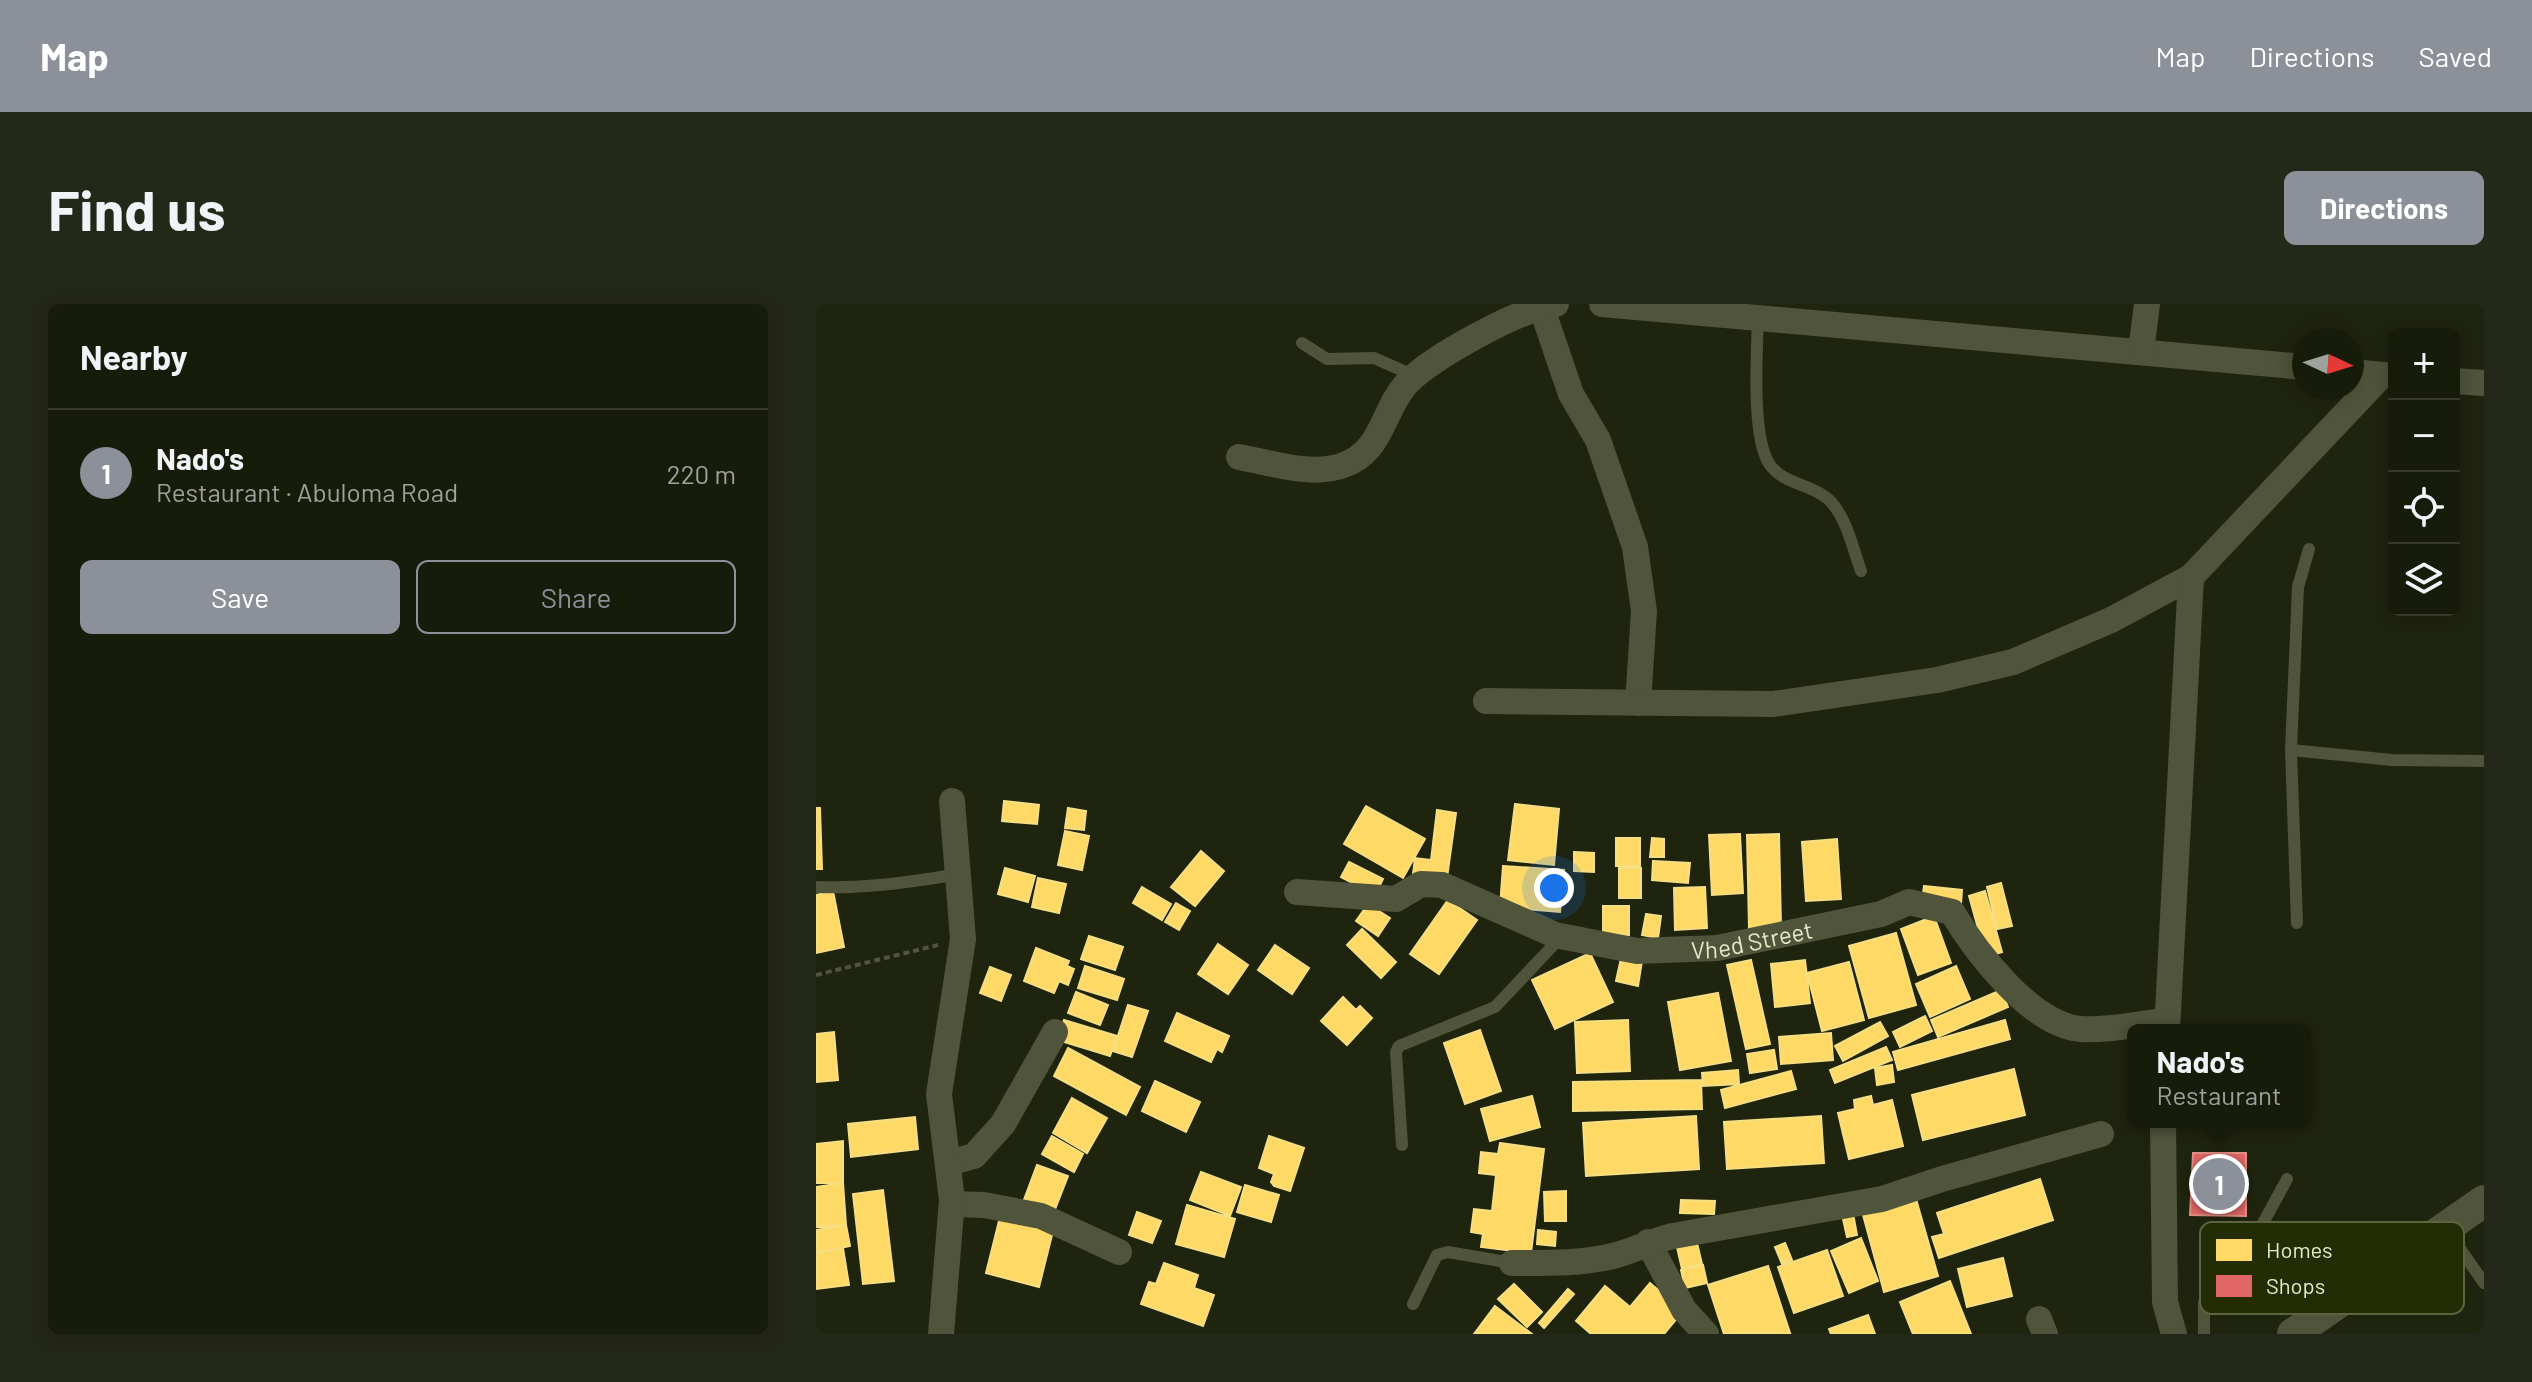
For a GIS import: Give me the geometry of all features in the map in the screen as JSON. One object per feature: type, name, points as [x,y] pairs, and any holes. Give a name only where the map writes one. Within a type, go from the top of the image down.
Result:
[{"type":"street","points":[[1602,304],[2292,366]]},
{"type":"street","points":[[2141,351],[2147,304]]},
{"type":"street","points":[[1239,457],[1318,470],[1345,466],[1372,447],[1385,417],[1406,385],[1427,365],[1511,317],[1548,305],[1571,394],[1598,440],[1635,547],[1644,611],[1638,703]]},
{"type":"street","points":[[2364,373],[2388,376]]},
{"type":"street","points":[[1486,701],[1773,704],[1937,680],[2013,662],[2111,620],[2191,577],[2388,376]]},
{"type":"street","points":[[2460,381],[2484,383]]},
{"type":"street","points":[[2167,1024],[2191,577]]},
{"type":"street","points":[[941,1334],[952,1204],[939,1094],[963,939],[952,801]]},
{"type":"street","name":"Vhed Street","points":[[1297,892],[1396,899],[1421,884],[1442,885],[1562,936],[1637,951],[1717,948],[1881,914],[1909,902],[1952,912],[1982,956],[2021,996],[2058,1024],[2082,1029],[2127,1027]]},
{"type":"street","points":[[948,1163],[974,1156],[1003,1124],[1055,1032]]},
{"type":"street","points":[[2163,1128],[2165,1302],[2174,1334]]},
{"type":"street","points":[[1512,1263],[1580,1263],[1616,1255],[1648,1242],[1882,1199],[2101,1134]]},
{"type":"street","points":[[2454,1222],[2484,1201]]},
{"type":"street","points":[[952,1204],[984,1205],[1041,1216],[1119,1252]]},
{"type":"street","points":[[1648,1242],[1684,1310],[1706,1334]]},
{"type":"street","points":[[2293,1334],[2322,1314]]},
{"type":"lane","points":[[1758,318],[1760,441],[1769,463],[1785,480],[1828,499],[1839,512],[1861,571]]},
{"type":"lane","points":[[1302,343],[1327,359],[1374,358],[1415,376]]},
{"type":"lane","points":[[2297,923],[2291,750],[2298,587],[2309,549]]},
{"type":"lane","points":[[2291,750],[2392,760],[2484,761]]},
{"type":"lane","points":[[816,887],[884,886],[959,874]]},
{"type":"lane","points":[[1402,1145],[1396,1052],[1399,1046],[1495,1007],[1562,936]]},
{"type":"lane","points":[[2264,1222],[2287,1179]]},
{"type":"lane","points":[[1413,1304],[1437,1255],[1448,1252],[1512,1263]]},
{"type":"lane","points":[[2464,1254],[2484,1283]]},
{"type":"path","points":[[816,975],[963,939]]},
{"type":"building: Homes","points":[[1004,801],[1039,805],[1037,824],[1002,821]]},
{"type":"building: Homes","points":[[1515,804],[1559,809],[1554,865],[1508,860]]},
{"type":"building: Homes","points":[[1366,806],[1425,839],[1403,878],[1344,844]]},
{"type":"building: Homes","points":[[816,808],[820,808],[822,869],[816,869]]},
{"type":"building: Homes","points":[[1068,808],[1086,811],[1084,830],[1065,828]]},
{"type":"building: Homes","points":[[1437,810],[1456,813],[1447,878],[1413,874],[1415,858],[1431,860]]},
{"type":"building: Homes","points":[[1065,831],[1089,836],[1082,870],[1058,865]]},
{"type":"building: Homes","points":[[1740,834],[1743,893],[1712,895],[1709,835]]},
{"type":"building: Homes","points":[[1779,834],[1781,927],[1749,928],[1747,835]]},
{"type":"building: Homes","points":[[1616,838],[1640,838],[1640,866],[1616,866]]},
{"type":"building: Homes","points":[[1652,838],[1664,839],[1664,857],[1650,857]]},
{"type":"building: Homes","points":[[1837,839],[1841,899],[1806,901],[1802,842]]},
{"type":"building: Homes","points":[[1201,851],[1224,871],[1195,906],[1171,887]]},
{"type":"building: Homes","points":[[1574,852],[1594,853],[1594,872],[1574,871]]},
{"type":"building: Homes","points":[[1653,861],[1690,863],[1688,883],[1652,880]]},
{"type":"building: Homes","points":[[1349,862],[1383,879],[1375,895],[1341,877]]},
{"type":"building: Homes","points":[[1503,866],[1564,870],[1560,912],[1500,907]]},
{"type":"building: Homes","points":[[1005,868],[1035,876],[1028,902],[998,894]]},
{"type":"building: Homes","points":[[1619,868],[1641,868],[1641,898],[1619,898]]},
{"type":"building: Homes","points":[[1038,878],[1066,884],[1059,913],[1032,907]]},
{"type":"building: Homes","points":[[2001,883],[2012,926],[1997,929],[1987,887]]},
{"type":"building: Homes","points":[[1924,886],[1962,890],[1961,904],[1922,900]]},
{"type":"building: Homes","points":[[1142,887],[1171,904],[1162,920],[1133,903]]},
{"type":"building: Homes","points":[[1705,887],[1707,928],[1675,930],[1674,888]]},
{"type":"building: Homes","points":[[833,891],[844,947],[816,953],[816,895]]},
{"type":"building: Homes","points":[[1985,891],[2002,952],[1986,957],[1969,896]]},
{"type":"building: Homes","points":[[1448,900],[1477,920],[1439,974],[1410,954]]},
{"type":"building: Homes","points":[[1176,903],[1190,911],[1179,930],[1165,922]]},
{"type":"building: Homes","points":[[1368,904],[1390,918],[1378,936],[1356,921]]},
{"type":"building: Homes","points":[[1603,906],[1629,906],[1629,935],[1603,934]]},
{"type":"building: Homes","points":[[1646,914],[1661,916],[1658,938],[1642,935]]},
{"type":"building: Homes","points":[[1934,916],[1951,963],[1918,975],[1901,929]]},
{"type":"building: Homes","points":[[1362,929],[1396,962],[1381,978],[1347,945]]},
{"type":"building: Homes","points":[[1896,933],[1916,1005],[1869,1018],[1849,946]]},
{"type":"building: Homes","points":[[1089,936],[1123,947],[1115,970],[1081,959]]},
{"type":"building: Homes","points":[[1218,944],[1248,965],[1228,994],[1198,974]]},
{"type":"building: Homes","points":[[1275,945],[1309,968],[1292,994],[1258,970]]},
{"type":"building: Homes","points":[[1036,948],[1069,961],[1067,966],[1074,969],[1068,985],[1059,981],[1054,993],[1024,981]]},
{"type":"building: Homes","points":[[1590,953],[1613,1002],[1555,1029],[1532,980]]},
{"type":"building: Homes","points":[[1621,958],[1642,961],[1638,986],[1616,981]]},
{"type":"building: Homes","points":[[1751,960],[1770,1044],[1746,1049],[1727,965]]},
{"type":"building: Homes","points":[[1805,960],[1810,1003],[1775,1007],[1771,964]]},
{"type":"building: Homes","points":[[1849,962],[1864,1020],[1822,1031],[1807,973]]},
{"type":"building: Homes","points":[[1085,966],[1124,979],[1117,1000],[1078,988]]},
{"type":"building: Homes","points":[[1956,966],[1970,999],[1930,1017],[1916,984]]},
{"type":"building: Homes","points":[[990,967],[1011,975],[1001,1001],[980,993]]},
{"type":"building: Homes","points":[[2001,990],[2008,1007],[1938,1037],[1931,1020]]},
{"type":"building: Homes","points":[[1076,992],[1108,1005],[1100,1025],[1068,1013]]},
{"type":"building: Homes","points":[[1718,993],[1731,1061],[1680,1070],[1668,1002]]},
{"type":"building: Homes","points":[[1343,997],[1356,1010],[1360,1006],[1372,1018],[1347,1045],[1321,1021]]},
{"type":"building: Homes","points":[[1128,1005],[1148,1011],[1132,1057],[1113,1051]]},
{"type":"building: Homes","points":[[1177,1013],[1229,1036],[1222,1052],[1217,1049],[1211,1062],[1165,1041]]},
{"type":"building: Homes","points":[[1925,1016],[1932,1031],[1900,1047],[1893,1032]]},
{"type":"building: Homes","points":[[1064,1020],[1117,1036],[1110,1056],[1058,1040]]},
{"type":"building: Homes","points":[[1628,1020],[1630,1071],[1577,1073],[1575,1022]]},
{"type":"building: Homes","points":[[2005,1020],[2010,1039],[1898,1070],[1893,1052]]},
{"type":"building: Homes","points":[[1880,1022],[1888,1036],[1843,1061],[1835,1046]]},
{"type":"building: Homes","points":[[1480,1030],[1501,1091],[1465,1104],[1444,1043]]},
{"type":"building: Homes","points":[[834,1032],[838,1080],[816,1082],[816,1034]]},
{"type":"building: Homes","points":[[1831,1033],[1833,1060],[1781,1064],[1779,1037]]},
{"type":"building: Homes","points":[[1886,1047],[1892,1060],[1835,1083],[1830,1070]]},
{"type":"building: Homes","points":[[1068,1048],[1140,1087],[1126,1115],[1054,1076]]},
{"type":"building: Homes","points":[[1774,1050],[1777,1069],[1750,1073],[1747,1054]]},
{"type":"building: Homes","points":[[1892,1065],[1894,1082],[1877,1085],[1875,1068]]},
{"type":"building: Homes","points":[[2014,1069],[2025,1115],[1923,1140],[1912,1095]]},
{"type":"building: Homes","points":[[1738,1070],[1739,1084],[1703,1086],[1702,1073]]},
{"type":"building: Homes","points":[[1791,1071],[1796,1089],[1725,1108],[1721,1090]]},
{"type":"building: Homes","points":[[1701,1080],[1702,1109],[1573,1111],[1573,1082]]},
{"type":"building: Homes","points":[[1155,1081],[1200,1102],[1186,1132],[1142,1111]]},
{"type":"building: Homes","points":[[1532,1096],[1540,1127],[1490,1141],[1481,1109]]},
{"type":"building: Homes","points":[[1871,1096],[1873,1105],[1892,1100],[1903,1146],[1849,1159],[1838,1113],[1855,1109],[1854,1100]]},
{"type":"building: Homes","points":[[1072,1098],[1107,1118],[1087,1153],[1053,1133]]},
{"type":"building: Homes","points":[[1696,1116],[1699,1169],[1586,1176],[1583,1123]]},
{"type":"building: Homes","points":[[1821,1116],[1824,1163],[1727,1169],[1724,1122]]},
{"type":"building: Homes","points":[[915,1117],[918,1149],[851,1157],[848,1124]]},
{"type":"building: Homes","points":[[1052,1136],[1083,1154],[1074,1172],[1042,1154]]},
{"type":"building: Homes","points":[[1269,1136],[1304,1148],[1290,1191],[1274,1186],[1271,1182],[1274,1174],[1259,1168]]},
{"type":"building: Homes","points":[[843,1141],[843,1183],[816,1183],[816,1144]]},
{"type":"building: Homes","points":[[1500,1143],[1544,1149],[1531,1253],[1481,1247],[1483,1234],[1471,1232],[1474,1209],[1492,1211],[1496,1175],[1479,1173],[1481,1152],[1498,1154]]},
{"type":"building: Homes","points":[[1037,1165],[1068,1176],[1052,1217],[1022,1205]]},
{"type":"building: Homes","points":[[1201,1172],[1241,1187],[1230,1216],[1190,1200]]},
{"type":"building: Homes","points":[[2040,1179],[2053,1220],[1939,1258],[1932,1237],[1944,1234],[1937,1213]]},
{"type":"building: Homes","points":[[843,1183],[846,1225],[816,1227],[816,1187]]},
{"type":"building: Homes","points":[[1245,1185],[1279,1195],[1271,1222],[1237,1212]]},
{"type":"building: Homes","points":[[883,1190],[894,1281],[863,1284],[853,1194]]},
{"type":"building: Homes","points":[[1566,1191],[1566,1221],[1545,1221],[1544,1192]]},
{"type":"building: Homes","points":[[1916,1199],[1938,1276],[1884,1292],[1863,1215]]},
{"type":"building: Homes","points":[[1681,1200],[1715,1201],[1714,1214],[1680,1213]]},
{"type":"building: Homes","points":[[1187,1205],[1235,1219],[1224,1257],[1176,1244]]},
{"type":"building: Homes","points":[[1852,1208],[1857,1235],[1847,1237],[1841,1210]]},
{"type":"building: Homes","points":[[1137,1212],[1161,1221],[1152,1243],[1129,1235]]},
{"type":"building: Homes","points":[[1000,1217],[1053,1231],[1039,1287],[986,1273]]},
{"type":"building: Homes","points":[[846,1225],[850,1246],[816,1253],[816,1230]]},
{"type":"building: Homes","points":[[1538,1230],[1556,1232],[1555,1246],[1537,1244]]},
{"type":"building: Homes","points":[[1861,1238],[1878,1281],[1849,1293],[1831,1251]]},
{"type":"building: Homes","points":[[1696,1239],[1702,1264],[1682,1269],[1676,1243]]},
{"type":"building: Homes","points":[[1785,1243],[1792,1260],[1782,1264],[1775,1247]]},
{"type":"building: Homes","points":[[843,1248],[849,1285],[816,1289],[816,1253]]},
{"type":"building: Homes","points":[[1827,1250],[1843,1296],[1794,1313],[1778,1267]]},
{"type":"building: Homes","points":[[2003,1258],[2012,1296],[1967,1307],[1958,1269]]},
{"type":"building: Homes","points":[[1164,1263],[1198,1275],[1194,1288],[1214,1295],[1203,1326],[1141,1304],[1149,1282],[1156,1284]]},
{"type":"building: Homes","points":[[1703,1265],[1707,1283],[1685,1288],[1681,1270]]},
{"type":"building: Homes","points":[[1768,1266],[1790,1333],[1724,1334],[1708,1285]]},
{"type":"building: Homes","points":[[1950,1281],[1971,1334],[1913,1334],[1900,1302]]},
{"type":"building: Homes","points":[[1650,1283],[1683,1311],[1664,1334],[1591,1334],[1576,1321],[1605,1286],[1630,1307]]},
{"type":"building: Homes","points":[[1514,1284],[1542,1312],[1527,1327],[1498,1299]]},
{"type":"building: Homes","points":[[1568,1289],[1574,1294],[1544,1328],[1539,1323]]},
{"type":"building: Homes","points":[[1495,1306],[1532,1334],[1474,1334]]},
{"type":"building: Homes","points":[[1868,1315],[1875,1334],[1831,1334],[1829,1329]]},
{"type":"building: Shops","points":[[2193,1153],[2246,1153],[2246,1216],[2190,1215]]},
{"type":"place","name":"Nado's","points":[[2219,1184]]}]
